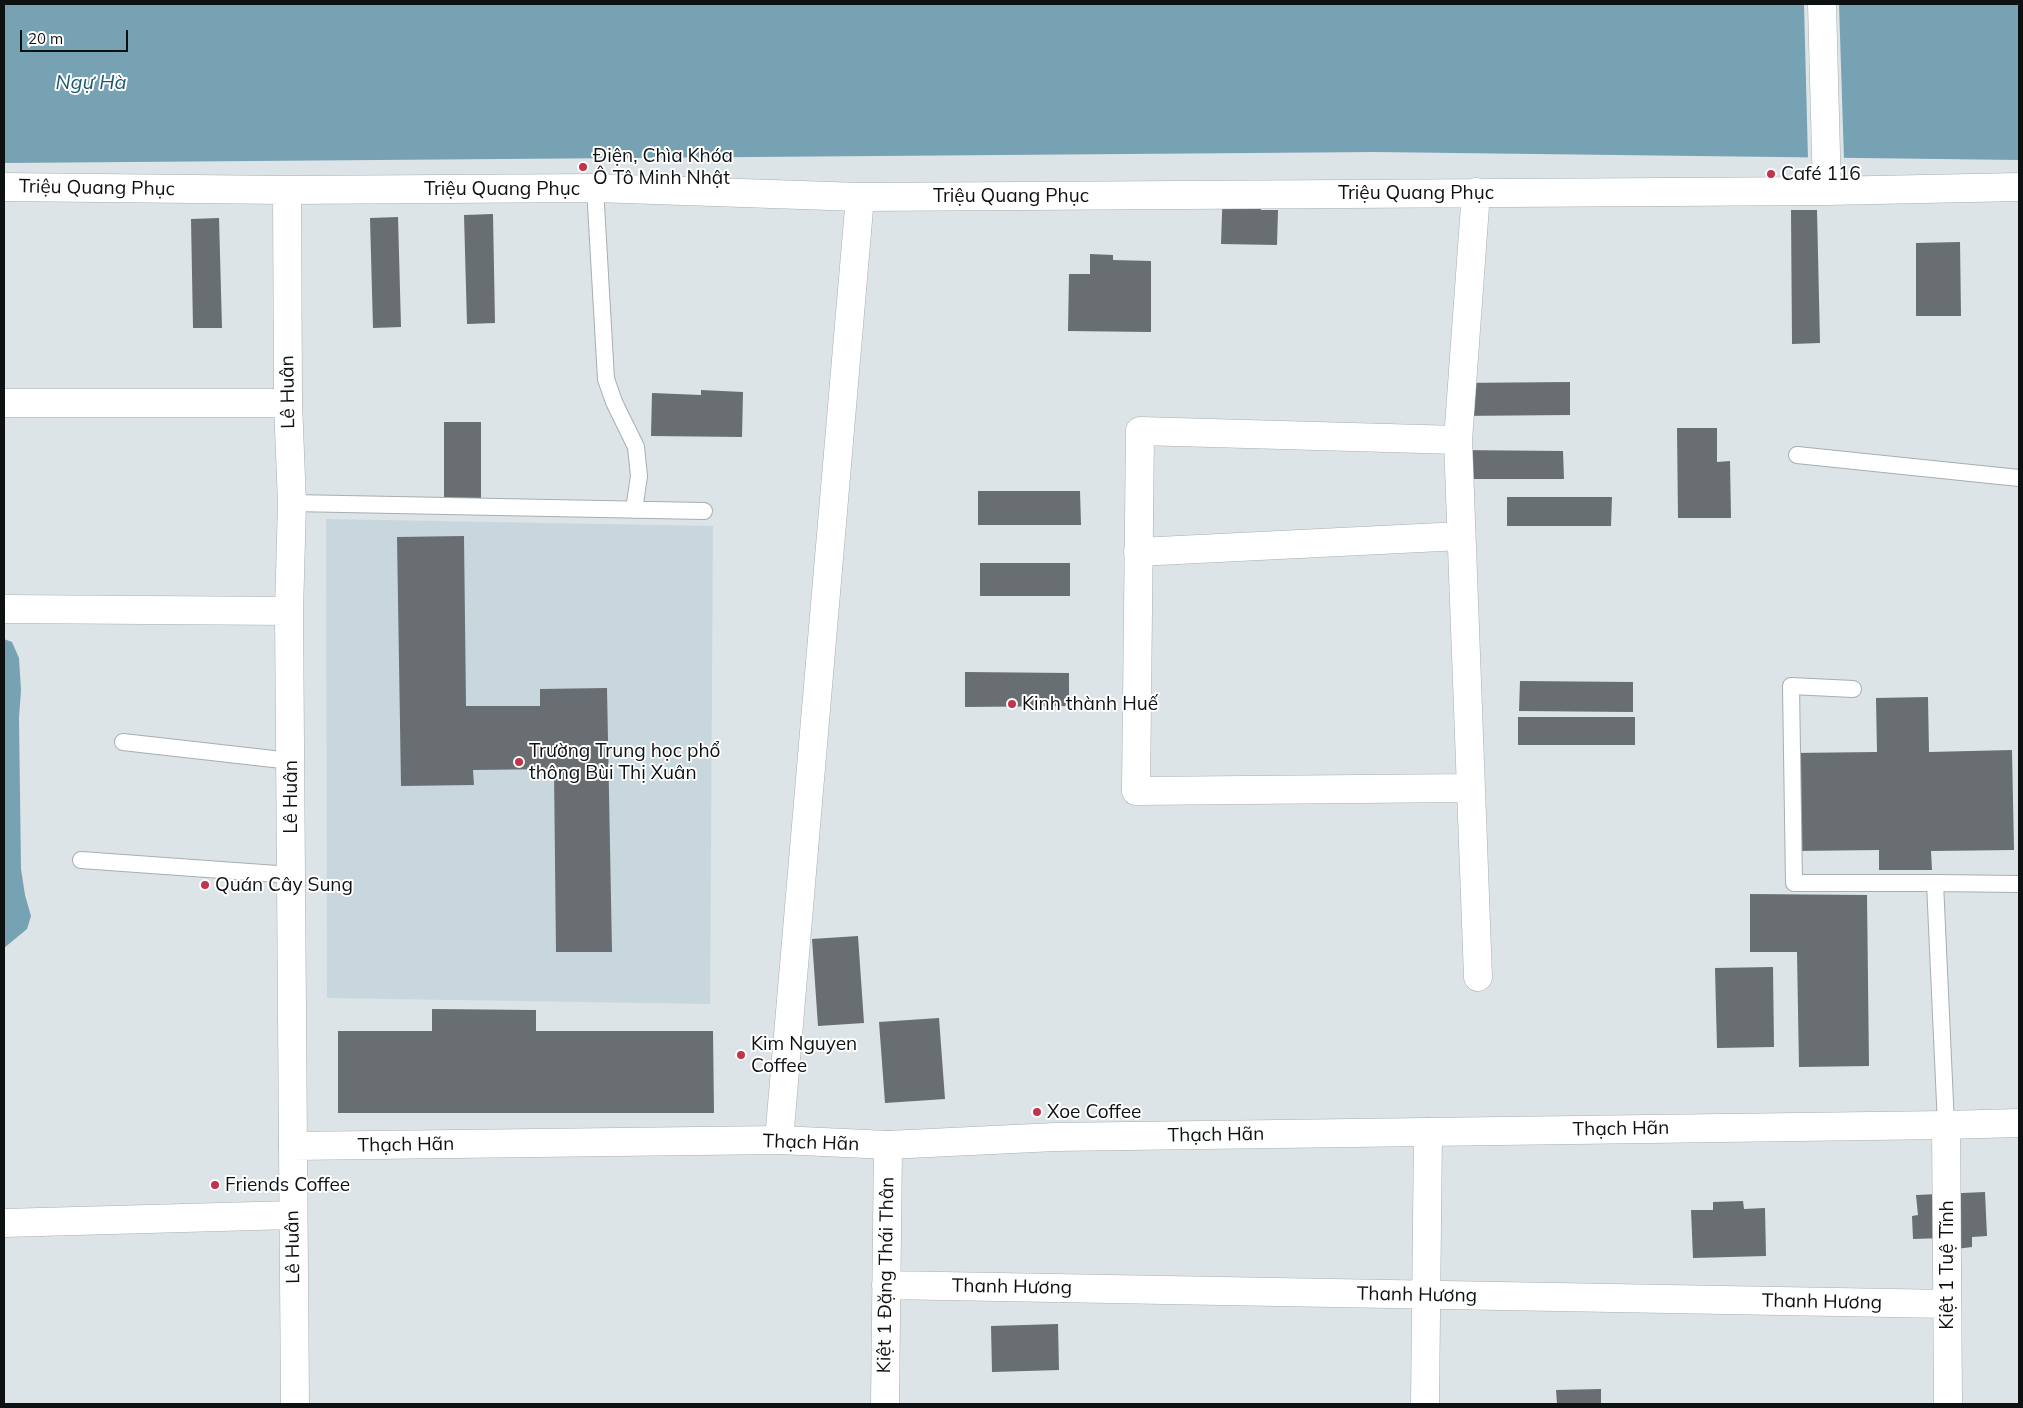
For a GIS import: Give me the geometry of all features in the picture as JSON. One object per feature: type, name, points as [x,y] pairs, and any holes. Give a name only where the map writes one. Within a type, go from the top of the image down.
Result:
[{"type":"street","points":[[1822,4],[1827,191]]},
{"type":"street","name":"Triệu Quang Phục","points":[[4,187],[287,190],[595,188],[860,197],[1827,191],[2019,187]]},
{"type":"street","name":"Lê Huân","points":[[287,190],[288,403],[292,503],[289,611],[292,1215],[295,1404]]},
{"type":"street","points":[[1476,192],[1458,440],[1469,788],[1478,977]]},
{"type":"street","points":[[779,1140],[860,197]]},
{"type":"street","points":[[4,403],[288,403]]},
{"type":"street","points":[[1458,440],[1140,431],[1136,791],[1469,788]]},
{"type":"street","points":[[1138,552],[1461,536]]},
{"type":"street","points":[[4,609],[289,611]]},
{"type":"street","name":"Thạch Hãn","points":[[293,1146],[779,1140],[888,1145],[1055,1137],[1946,1125],[2019,1122]]},
{"type":"street","name":"Kiệt 1 Tuệ Tĩnh","points":[[1946,1125],[1948,1404]]},
{"type":"street","points":[[1425,1404],[1428,1132]]},
{"type":"street","name":"Kiệt 1 Đặng Thái Thân","points":[[885,1404],[888,1145]]},
{"type":"street","points":[[4,1223],[292,1215]]},
{"type":"street","name":"Thanh Hương","points":[[886,1285],[1947,1304]]},
{"type":"lane","points":[[595,188],[606,379],[614,402],[636,447],[638,476],[634,510]]},
{"type":"lane","points":[[1797,455],[2019,478]]},
{"type":"lane","points":[[292,503],[704,511]]},
{"type":"lane","points":[[1853,689],[1791,686],[1794,883],[2019,884]]},
{"type":"lane","points":[[123,742],[291,761]]},
{"type":"lane","points":[[81,860],[291,875]]},
{"type":"lane","points":[[1935,883],[1946,1125]]},
{"type":"shaded area","name":"Trường Trung học phổ thông Bùi Thị Xuân","points":[[326,519],[713,526],[710,1004],[327,998]]},
{"type":"water","name":"Ngự Hà","points":[[4,4],[2019,4],[2019,160],[1375,152],[4,163]]},
{"type":"water","points":[[4,639],[12,642],[19,658],[21,690],[19,718],[21,869],[31,916],[27,929],[4,948]]},
{"type":"pier","points":[[1804,4],[1839,4],[1844,160],[1808,159]]},
{"type":"building","points":[[1223,185],[1261,185],[1261,210],[1278,210],[1277,245],[1221,244]]},
{"type":"building","points":[[1791,210],[1817,210],[1820,343],[1792,344]]},
{"type":"building","points":[[493,214],[495,323],[467,324],[464,215]]},
{"type":"building","points":[[398,217],[401,327],[373,328],[370,218]]},
{"type":"building","points":[[219,218],[222,328],[193,328],[191,219]]},
{"type":"building","points":[[1960,242],[1961,316],[1916,316],[1916,243]]},
{"type":"building","points":[[1090,254],[1113,255],[1113,260],[1151,261],[1151,332],[1068,331],[1069,274],[1090,274]]},
{"type":"building","points":[[1570,382],[1570,415],[1456,416],[1455,383]]},
{"type":"building","points":[[701,390],[743,392],[742,437],[651,436],[652,393],[701,395]]},
{"type":"building","points":[[444,422],[481,422],[481,500],[444,499]]},
{"type":"building","points":[[1677,428],[1717,428],[1717,462],[1730,461],[1731,518],[1678,518]]},
{"type":"building","points":[[1454,450],[1563,451],[1564,479],[1454,479]]},
{"type":"building","points":[[978,491],[1080,491],[1081,525],[978,525]]},
{"type":"building","points":[[1507,497],[1612,497],[1611,526],[1507,526]]},
{"type":"building","points":[[464,536],[466,706],[540,706],[540,689],[607,688],[612,952],[556,952],[554,769],[473,770],[474,785],[401,786],[397,537]]},
{"type":"building","points":[[980,563],[1070,563],[1070,596],[980,596]]},
{"type":"building","points":[[965,672],[1069,673],[1069,706],[965,707]]},
{"type":"building","points":[[1520,681],[1633,682],[1633,712],[1519,711]]},
{"type":"building","points":[[1928,697],[1929,752],[2012,750],[2014,850],[1931,851],[1932,870],[1879,870],[1879,850],[1793,851],[1791,753],[1877,752],[1876,698]]},
{"type":"building","points":[[1518,717],[1635,717],[1635,745],[1518,745]]},
{"type":"building","points":[[1750,894],[1867,895],[1869,1066],[1799,1067],[1797,952],[1750,952]]},
{"type":"building","points":[[858,936],[864,1023],[818,1026],[812,939]]},
{"type":"building","points":[[1773,967],[1774,1047],[1717,1048],[1715,968]]},
{"type":"building","points":[[432,1009],[536,1010],[536,1031],[713,1031],[714,1113],[338,1113],[338,1031],[432,1031]]},
{"type":"building","points":[[939,1018],[945,1099],[885,1103],[879,1022]]},
{"type":"building","points":[[1985,1192],[1987,1236],[1972,1237],[1972,1247],[1956,1249],[1944,1238],[1913,1239],[1912,1216],[1918,1215],[1916,1195]]},
{"type":"building","points":[[1743,1201],[1744,1209],[1765,1208],[1766,1256],[1693,1258],[1691,1210],[1713,1210],[1713,1202]]},
{"type":"building","points":[[1058,1324],[1059,1370],[992,1372],[991,1326]]},
{"type":"building","points":[[1601,1389],[1601,1404],[1557,1404],[1556,1390]]},
{"type":"place","name":"Điện, Chìa Khóa Ô Tô Minh Nhật","points":[[583,167]]},
{"type":"place","name":"Café 116","points":[[1771,174]]},
{"type":"place","name":"Kinh thành Huế","points":[[1012,704]]},
{"type":"place","name":"Trường Trung học phổ thông Bùi Thị Xuân","points":[[519,762]]},
{"type":"place","name":"Quán Cây Sung","points":[[205,885]]},
{"type":"place","name":"Kim Nguyen Coffee","points":[[741,1055]]},
{"type":"place","name":"Xoe Coffee","points":[[1037,1112]]},
{"type":"place","name":"Friends Coffee","points":[[215,1185]]}]
